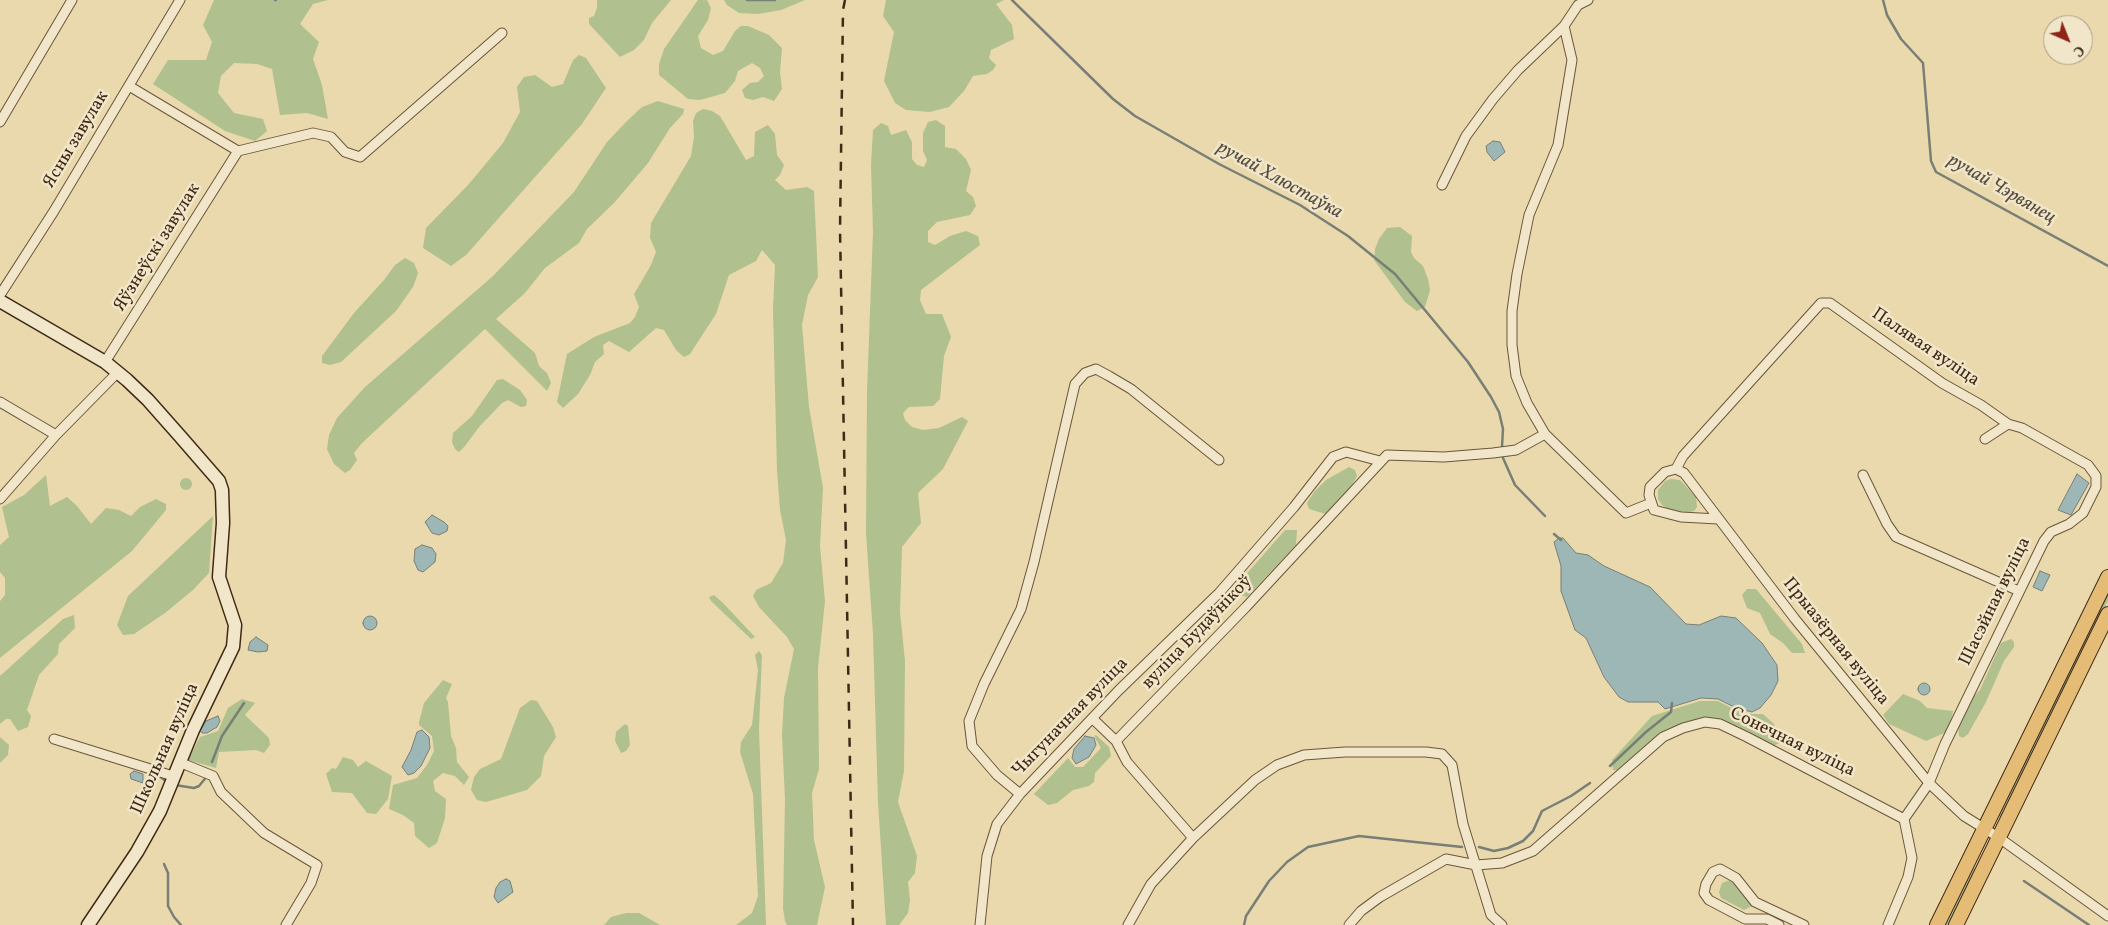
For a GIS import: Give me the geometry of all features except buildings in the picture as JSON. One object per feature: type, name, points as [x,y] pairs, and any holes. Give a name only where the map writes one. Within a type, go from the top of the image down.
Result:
[{"type":"main road","points":[[1937,925],[2108,577]]},
{"type":"main road","points":[[1956,925],[2108,614]]},
{"type":"street","points":[[0,122],[72,0]]},
{"type":"street","name":"Ясны завулак","points":[[0,295],[54,211],[180,0]]},
{"type":"street","points":[[1442,185],[1466,136],[1493,99],[1518,70],[1564,26],[1578,5],[1588,0]]},
{"type":"street","points":[[1564,26],[1572,60],[1558,145],[1530,215],[1517,274],[1512,311],[1512,345],[1516,376],[1527,403],[1545,434],[1626,513],[1650,503]]},
{"type":"street","points":[[128,86],[238,151],[313,133],[331,137],[345,152],[360,157],[502,33]]},
{"type":"street","name":"Яўзнеўскі завулак","points":[[105,362],[238,151]]},
{"type":"street","points":[[0,301],[105,362],[118,372],[56,435],[0,499]]},
{"type":"street","name":"Палявая вуліца","points":[[1676,469],[1683,456],[1821,303],[1830,303],[1942,384],[1981,405],[2008,424]]},
{"type":"street","name":"Чыгуначная вуліца","points":[[1219,460],[1131,389],[1110,376],[1096,369],[1085,373],[1075,384],[1034,562],[1021,608],[984,684],[969,720],[969,735],[976,753],[997,775],[1020,794],[1219,593],[1294,507],[1333,457],[1346,452],[1383,458],[1444,457],[1516,450],[1545,434]]},
{"type":"street","name":"Школьная вуліца","points":[[88,925],[156,819],[179,762],[233,647],[236,625],[219,577],[223,523],[222,490],[218,481],[148,400],[118,372]]},
{"type":"street","points":[[0,402],[56,435]]},
{"type":"street","points":[[1985,439],[2008,424]]},
{"type":"street","name":"Шасэйная вуліца","points":[[1904,819],[1929,783],[1945,744],[2019,591],[2048,537],[2083,513],[2096,487],[2096,476],[2088,466],[2022,428],[2008,424]]},
{"type":"street","name":"вуліца Будаўнікоў","points":[[1116,741],[1246,607],[1383,458]]},
{"type":"street","points":[[1676,469],[1665,472],[1650,487],[1650,503],[1654,510],[1680,517],[1718,519]]},
{"type":"street","name":"Прыазёрная вуліца","points":[[1676,469],[1684,473],[1795,619],[1929,783],[1964,816],[1998,837],[2108,916]]},
{"type":"street","points":[[1863,475],[1886,524],[1896,537],[2019,591]]},
{"type":"street","points":[[1093,719],[1116,741],[1127,762],[1192,838]]},
{"type":"street","name":"Сонечная вуліца","points":[[1349,925],[1361,911],[1380,897],[1446,859],[1476,865],[1502,864],[1533,851],[1663,737],[1683,728],[1704,722],[1720,724],[1747,737],[1904,819]]},
{"type":"street","points":[[54,739],[173,776]]},
{"type":"street","points":[[1128,925],[1151,884],[1192,838],[1255,780],[1277,765],[1304,754],[1345,752],[1426,752],[1442,754],[1452,765],[1463,824],[1491,914],[1502,925]]},
{"type":"street","points":[[179,762],[213,776],[222,792],[264,833],[317,865],[311,883],[286,925]]},
{"type":"street","points":[[980,925],[987,856],[994,832],[997,824],[1020,794]]},
{"type":"street","points":[[1888,925],[1908,877],[1912,858],[1904,819]]},
{"type":"street","points":[[1779,925],[1767,920],[1745,919],[1709,900],[1704,893],[1706,884],[1713,872],[1720,869],[1736,878],[1755,902],[1804,925]]},
{"type":"green space","points":[[214,0],[328,0],[313,4],[300,24],[319,42],[313,59],[322,85],[328,119],[307,113],[280,115],[272,69],[257,64],[234,63],[221,76],[218,93],[234,113],[263,119],[267,131],[255,141],[225,131],[153,84],[168,60],[206,60],[212,42],[203,25]]},
{"type":"green space","points":[[597,0],[671,0],[652,23],[644,40],[634,50],[620,57],[589,24],[589,18],[594,16],[597,8]]},
{"type":"green space","points":[[698,0],[707,0],[711,8],[708,20],[698,36],[701,48],[713,55],[723,51],[735,31],[741,26],[748,26],[769,35],[782,48],[780,72],[782,89],[774,101],[763,97],[753,100],[745,98],[742,90],[750,83],[758,82],[764,76],[760,68],[752,63],[738,71],[735,81],[725,93],[700,100],[688,99],[659,75],[659,64],[664,49]]},
{"type":"green space","points":[[724,0],[805,0],[781,10],[758,14],[739,13],[727,5]]},
{"type":"green space","points":[[886,0],[1004,0],[996,4],[1012,25],[1014,39],[991,50],[989,58],[996,65],[993,70],[987,74],[973,76],[964,91],[949,107],[930,112],[906,110],[895,103],[884,81],[894,32],[883,16]]},
{"type":"green space","points":[[579,55],[586,58],[606,88],[582,124],[466,255],[451,266],[423,248],[426,228],[468,185],[503,143],[520,112],[517,87],[524,77],[535,75],[552,87],[563,84],[573,60]]},
{"type":"green space","points":[[658,101],[684,109],[683,114],[670,128],[648,163],[614,203],[587,229],[579,243],[545,268],[525,293],[496,319],[535,353],[539,366],[547,373],[551,383],[547,391],[485,329],[362,443],[354,453],[357,460],[350,470],[345,473],[334,464],[327,449],[329,435],[337,418],[365,387],[493,276],[574,192],[607,142],[642,107]]},
{"type":"green space","points":[[703,109],[712,111],[720,116],[746,160],[754,156],[755,132],[768,125],[775,134],[777,155],[784,165],[780,175],[775,180],[786,190],[807,187],[814,191],[818,277],[808,295],[802,325],[809,407],[823,488],[820,546],[825,601],[818,668],[819,769],[812,793],[814,840],[825,887],[817,925],[787,925],[785,921],[783,908],[785,800],[782,735],[784,698],[794,649],[787,637],[759,607],[753,596],[756,590],[771,583],[783,563],[786,540],[780,510],[777,470],[773,309],[775,265],[762,250],[756,261],[729,275],[716,314],[690,354],[684,357],[676,350],[664,330],[656,328],[629,352],[609,341],[603,345],[604,354],[595,362],[590,375],[578,394],[563,408],[557,402],[567,354],[594,337],[630,323],[635,317],[639,307],[634,294],[651,265],[656,252],[650,238],[651,223],[691,156],[694,137],[693,121],[696,113]]},
{"type":"green space","points":[[936,120],[945,126],[945,147],[956,149],[966,159],[971,170],[966,191],[973,197],[976,206],[970,215],[937,222],[928,231],[928,242],[935,245],[950,236],[966,231],[978,236],[980,245],[921,290],[920,300],[926,314],[942,314],[951,337],[944,356],[940,399],[933,406],[909,407],[903,413],[905,420],[912,427],[923,430],[939,428],[962,417],[968,421],[943,469],[918,493],[921,523],[902,547],[900,612],[905,661],[904,771],[898,802],[917,856],[915,873],[908,882],[910,900],[908,913],[899,925],[886,925],[878,802],[873,634],[866,533],[867,392],[873,232],[871,165],[873,130],[881,123],[888,126],[891,135],[906,130],[912,142],[912,159],[917,165],[924,167],[927,160],[923,151],[923,133],[928,122]]},
{"type":"green space","points":[[1400,227],[1412,236],[1411,252],[1414,258],[1423,266],[1428,279],[1430,290],[1425,307],[1417,311],[1405,302],[1374,260],[1375,249],[1379,239],[1387,228]]},
{"type":"green space","points":[[405,258],[414,263],[418,273],[413,287],[396,311],[341,362],[330,365],[322,363],[322,356],[354,313],[395,265]]},
{"type":"green space","points":[[503,379],[520,390],[527,400],[526,406],[521,407],[508,400],[502,403],[459,452],[455,449],[452,442],[453,433],[472,416],[497,380]]},
{"type":"green space","points":[[1349,467],[1355,470],[1357,476],[1349,490],[1329,515],[1309,509],[1307,503],[1314,492],[1326,480]]},
{"type":"green space","points":[[46,475],[50,506],[67,497],[91,524],[106,508],[119,510],[131,516],[140,507],[156,499],[166,504],[166,510],[132,551],[0,658],[0,601],[5,595],[5,578],[0,572],[0,545],[9,537],[2,507],[24,495]]},
{"type":"green space","points":[[184,478],[188,478],[192,484],[188,490],[184,490],[180,486],[180,482]]},
{"type":"green space","points":[[1671,479],[1680,480],[1696,497],[1697,507],[1694,511],[1686,513],[1668,509],[1662,505],[1658,499],[1658,490],[1665,481]]},
{"type":"green space","points":[[213,516],[209,573],[193,590],[165,613],[134,634],[123,635],[117,625],[128,596]]},
{"type":"green space","points":[[1285,530],[1297,530],[1296,545],[1247,597],[1236,594],[1235,587]]},
{"type":"green space","points":[[2108,586],[2108,601],[2002,818],[1996,815]]},
{"type":"green space","points":[[1747,589],[1756,589],[1802,644],[1805,653],[1792,653],[1783,643],[1770,634],[1760,613],[1747,608],[1742,595]]},
{"type":"green space","points":[[714,595],[755,637],[751,639],[711,601],[709,597]]},
{"type":"green space","points":[[74,615],[75,628],[59,644],[58,654],[39,675],[27,710],[31,716],[28,727],[18,731],[10,719],[6,719],[0,724],[0,676],[63,619]]},
{"type":"green space","points":[[2011,639],[2014,642],[2014,647],[2004,661],[1986,702],[1968,734],[1963,738],[1959,736],[1958,726],[1970,700],[1980,690],[2001,643]]},
{"type":"green space","points":[[759,651],[762,655],[759,729],[766,925],[736,925],[752,913],[758,896],[753,794],[740,752],[741,742],[752,725],[758,670],[755,655]]},
{"type":"green space","points":[[443,680],[452,684],[446,698],[451,736],[456,748],[457,762],[469,777],[464,785],[455,776],[443,773],[433,781],[435,791],[446,799],[445,818],[437,843],[429,848],[415,836],[414,823],[403,815],[389,809],[393,785],[417,778],[427,765],[434,751],[432,736],[419,725],[419,722],[424,703]]},
{"type":"green space","points":[[1903,694],[1920,701],[1927,708],[1953,711],[1949,731],[1926,741],[1889,724],[1883,715]]},
{"type":"green space","points":[[242,699],[255,703],[245,715],[269,738],[270,745],[264,753],[256,750],[219,752],[216,768],[188,760],[200,737],[218,731],[228,708]]},
{"type":"green space","points":[[531,700],[537,701],[553,727],[556,737],[544,756],[541,776],[527,790],[486,802],[477,800],[471,790],[474,777],[480,769],[501,759],[520,708]]},
{"type":"green space","points":[[1700,701],[1718,701],[1735,710],[1752,714],[1763,714],[1774,724],[1780,743],[1772,746],[1722,722],[1683,726],[1620,771],[1613,770],[1612,760],[1652,716]]},
{"type":"green space","points":[[625,724],[628,726],[630,745],[626,751],[621,753],[615,741],[616,732]]},
{"type":"green space","points":[[1096,735],[1109,747],[1111,756],[1095,773],[1094,782],[1089,786],[1073,790],[1057,803],[1048,805],[1034,794],[1068,758],[1075,767],[1083,767],[1101,748],[1094,736]]},
{"type":"green space","points":[[0,737],[9,745],[8,755],[0,763]]},
{"type":"green space","points":[[343,757],[353,760],[358,767],[366,761],[392,776],[388,799],[376,814],[367,813],[352,793],[332,792],[326,774],[332,768],[336,769]]},
{"type":"green space","points":[[1970,866],[1976,869],[1949,925],[1941,925]]},
{"type":"green space","points":[[1730,880],[1751,899],[1752,906],[1744,910],[1721,898],[1719,892],[1722,883]]},
{"type":"green space","points":[[626,913],[639,913],[660,925],[604,925],[611,917]]},
{"type":"water","points":[[1493,141],[1500,142],[1505,152],[1494,161],[1487,152],[1486,146]]},
{"type":"water","points":[[2077,474],[2089,483],[2071,515],[2058,510]]},
{"type":"water","points":[[432,515],[448,526],[447,531],[439,535],[432,533],[425,522]]},
{"type":"water","points":[[1559,538],[1563,538],[1576,553],[1588,555],[1604,566],[1650,587],[1686,624],[1699,625],[1721,616],[1736,618],[1762,643],[1777,665],[1778,681],[1771,695],[1760,708],[1752,712],[1736,708],[1718,699],[1701,698],[1665,709],[1658,702],[1628,702],[1619,697],[1604,677],[1586,638],[1575,630],[1561,591],[1561,566],[1554,542]]},
{"type":"water","points":[[422,545],[432,548],[436,554],[435,562],[423,572],[418,570],[414,561],[415,549]]},
{"type":"water","points":[[2040,571],[2050,575],[2042,591],[2033,587]]},
{"type":"water","points":[[367,616],[373,616],[377,623],[373,630],[367,630],[363,626],[363,620]]},
{"type":"water","points":[[256,637],[268,645],[267,651],[248,650],[250,642]]},
{"type":"water","points":[[1922,683],[1926,683],[1930,689],[1926,695],[1922,695],[1918,691],[1918,687]]},
{"type":"water","points":[[218,716],[220,721],[217,727],[207,733],[202,733],[200,730],[206,721]]},
{"type":"water","points":[[422,730],[429,737],[430,748],[421,766],[414,773],[408,775],[402,767],[411,750],[417,732]]},
{"type":"water","points":[[1085,736],[1094,738],[1096,745],[1089,757],[1076,764],[1072,758],[1074,749]]},
{"type":"water","points":[[134,771],[143,774],[143,783],[131,779],[130,774]]},
{"type":"water","points":[[506,879],[510,881],[513,892],[498,903],[494,897],[496,888],[500,882]]},
{"type":"waterway","name":"ручай Чэрвянец","points":[[747,0],[775,0]]},
{"type":"waterway","name":"ручай Хлюстаўка","points":[[1012,0],[1113,99],[1135,116],[1219,164],[1300,205],[1348,236],[1395,274],[1468,362],[1491,397],[1499,412],[1503,429],[1502,447]]},
{"type":"waterway","name":"ручай Чэрвянец","points":[[1883,0],[1887,15],[1901,39],[1923,63],[1931,161],[1936,172],[2108,266]]},
{"type":"waterway","name":"ручай Хлюстаўка","points":[[1503,458],[1515,485],[1545,516]]},
{"type":"waterway","name":"ручай Хлюстаўка","points":[[1554,534],[1561,540]]},
{"type":"waterway","points":[[212,762],[222,736],[244,703]]},
{"type":"waterway","name":"ручай Хлюстаўка","points":[[1610,766],[1646,732],[1671,712],[1672,703]]},
{"type":"waterway","points":[[158,775],[167,782]]},
{"type":"waterway","points":[[175,785],[194,788],[199,786],[208,775]]},
{"type":"waterway","name":"ручай Хлюстаўка","points":[[1479,847],[1494,851],[1508,848],[1523,841],[1533,831],[1542,811],[1571,796],[1590,783]]},
{"type":"waterway","name":"ручай Хлюстаўка","points":[[1244,925],[1246,916],[1269,881],[1287,862],[1308,847],[1359,836],[1462,847]]},
{"type":"waterway","points":[[164,864],[168,873],[168,906],[181,925]]},
{"type":"waterway","points":[[2024,881],[2089,925]]},
{"type":"railway","points":[[845,0],[843,10],[840,230],[853,925]]}]
